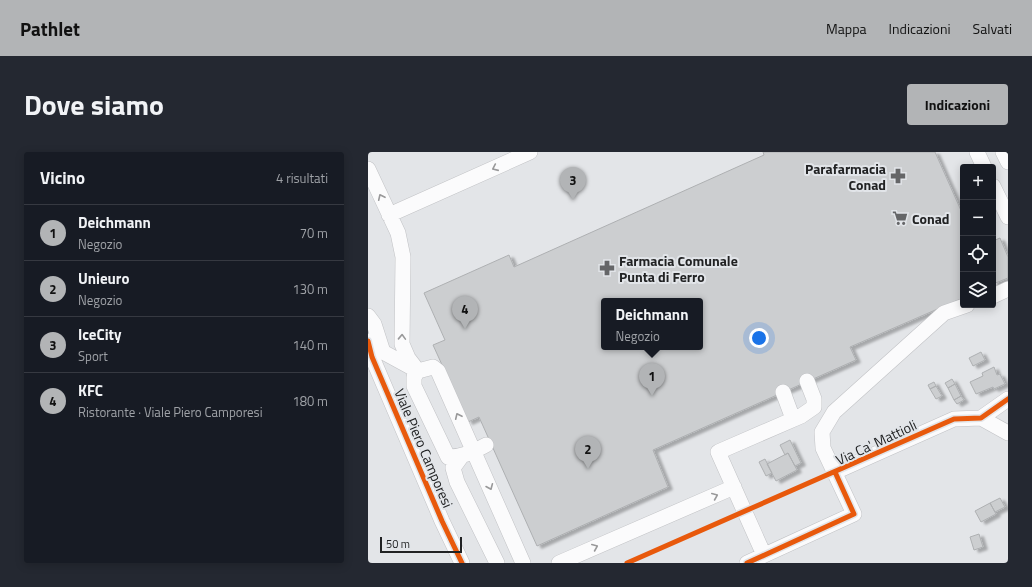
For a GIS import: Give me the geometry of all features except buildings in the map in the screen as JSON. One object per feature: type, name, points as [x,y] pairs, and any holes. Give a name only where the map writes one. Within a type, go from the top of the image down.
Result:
[{"type":"street","points":[[389,215],[530,152]]},
{"type":"street","points":[[977,152],[983,164]]},
{"type":"street","points":[[1003,152],[1008,162]]},
{"type":"street","points":[[368,169],[398,233],[403,257],[402,344],[408,358],[418,371]]},
{"type":"street","points":[[996,192],[1007,213]]},
{"type":"street","points":[[996,295],[1008,289]]},
{"type":"street","points":[[835,472],[823,448],[822,432],[834,412],[944,313],[960,307]]},
{"type":"street","points":[[368,316],[374,324],[383,352],[418,371]]},
{"type":"street","name":"Viale Piero Camporesi","points":[[368,341],[372,357],[442,521],[462,563]]},
{"type":"street","points":[[474,451],[448,457],[442,448],[414,386],[414,377],[418,371],[433,367],[438,371],[474,451],[523,563]]},
{"type":"street","points":[[764,555],[718,452],[801,416],[814,407],[814,399],[807,381]]},
{"type":"street","points":[[783,392],[793,419]]},
{"type":"street","points":[[1008,399],[981,418],[1008,433]]},
{"type":"street","name":"Via Ca' Mattioli","points":[[747,563],[854,514],[835,472],[954,419],[981,418]]},
{"type":"street","points":[[474,451],[453,468],[457,482],[497,563]]},
{"type":"street","points":[[560,563],[734,487]]},
{"type":"cycle path","points":[[368,341],[372,357],[442,521],[462,563]]},
{"type":"cycle path","points":[[627,563],[954,419],[981,418],[1008,399]]},
{"type":"cycle path","points":[[747,563],[854,514],[835,472]]},
{"type":"place","name":"Parafarmacia Conad","points":[[898,176]]},
{"type":"place","name":"IceCity","points":[[573,200]]},
{"type":"place","name":"Conad","points":[[900,218]]},
{"type":"place","name":"Farmacia Comunale Punta di Ferro","points":[[607,268]]},
{"type":"place","name":"KFC","points":[[465,329]]},
{"type":"place","name":"Deichmann","points":[[652,396]]},
{"type":"place","name":"Unieuro","points":[[588,469]]}]
